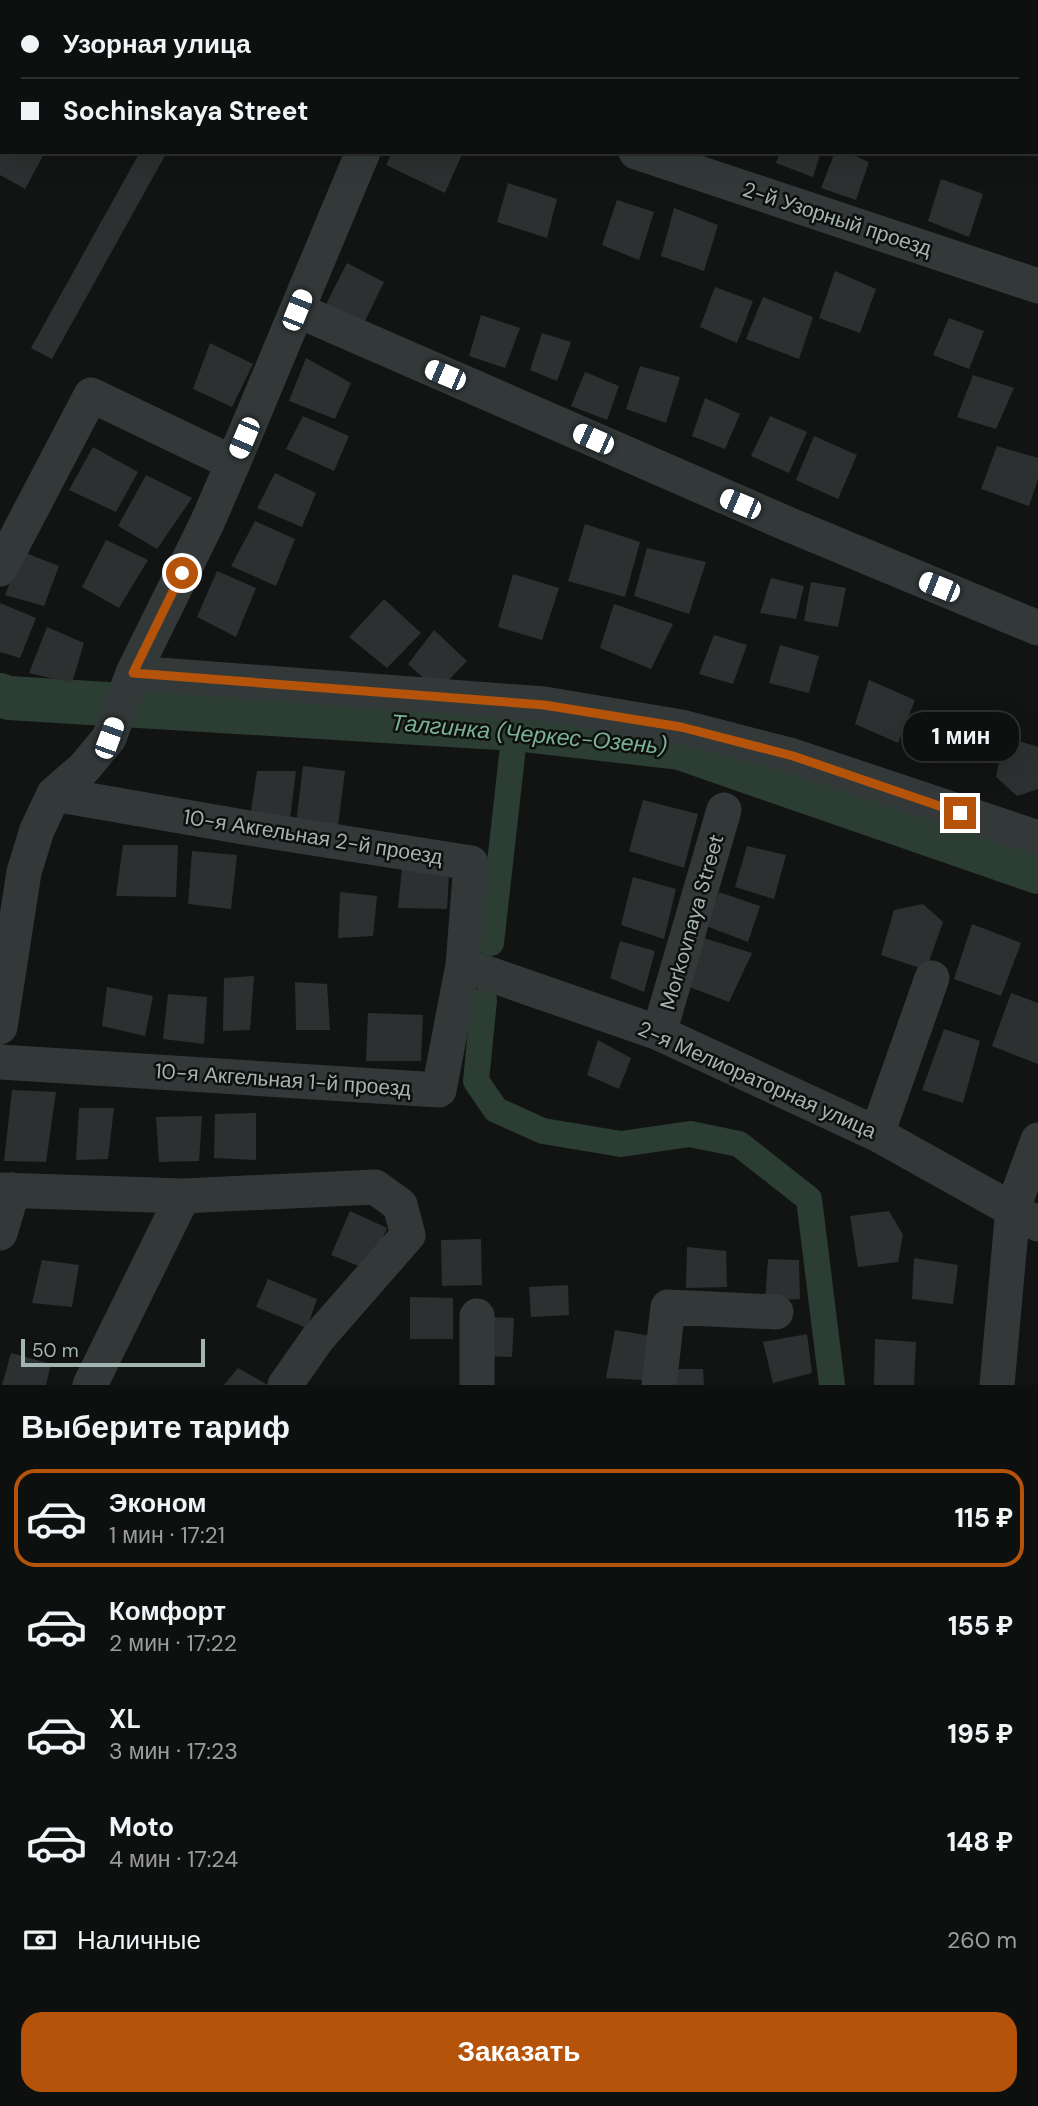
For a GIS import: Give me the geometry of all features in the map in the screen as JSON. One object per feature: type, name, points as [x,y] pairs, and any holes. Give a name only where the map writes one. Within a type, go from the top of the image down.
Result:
[{"type":"street","points":[[0,1027],[24,872],[37,830],[54,794],[84,768],[109,738],[133,673],[207,523],[362,154]]},
{"type":"street","name":"2-й Узорный проезд","points":[[642,154],[1038,286]]},
{"type":"street","points":[[297,310],[790,525],[1038,628]]},
{"type":"street","points":[[0,569],[91,395],[233,463]]},
{"type":"street","points":[[133,673],[544,705],[681,727],[793,756],[1038,838]]},
{"type":"street","name":"10-я Акгельная 2-й проезд","points":[[54,794],[471,863],[463,965]]},
{"type":"street","name":"Morkovnaya Street","points":[[659,1033],[724,810]]},
{"type":"street","name":"2-я Мелиораторная улица","points":[[463,965],[659,1033],[877,1134],[1025,1216]]},
{"type":"street","name":"10-я Акгельная 1-й проезд","points":[[0,1062],[439,1090],[463,965]]},
{"type":"street","points":[[877,1134],[932,978]]},
{"type":"street","points":[[997,1385],[1038,1140]]},
{"type":"street","points":[[0,1233],[6,1190],[183,1196],[375,1187],[400,1205],[408,1235],[318,1338],[285,1385]]},
{"type":"street","points":[[90,1385],[183,1196]]},
{"type":"street","points":[[659,1385],[668,1307],[776,1312]]},
{"type":"street","points":[[477,1316],[477,1385]]},
{"type":"building","points":[[0,154],[44,154],[25,189],[0,175]]},
{"type":"building","points":[[139,154],[166,154],[52,359],[31,348]]},
{"type":"building","points":[[391,154],[462,154],[445,193],[386,165]]},
{"type":"building","points":[[779,154],[820,154],[813,177],[776,163]]},
{"type":"building","points":[[834,154],[851,154],[869,162],[856,200],[821,188]]},
{"type":"building","points":[[941,179],[983,194],[969,237],[928,221]]},
{"type":"building","points":[[508,183],[557,199],[547,238],[497,222]]},
{"type":"building","points":[[617,200],[654,212],[639,260],[602,245]]},
{"type":"building","points":[[674,208],[718,225],[704,271],[661,256]]},
{"type":"building","points":[[347,263],[384,282],[359,333],[321,314]]},
{"type":"building","points":[[835,271],[876,289],[860,333],[819,318]]},
{"type":"building","points":[[715,287],[753,301],[737,343],[700,327]]},
{"type":"building","points":[[763,297],[813,317],[799,359],[746,339]]},
{"type":"building","points":[[481,315],[520,328],[505,368],[469,356]]},
{"type":"building","points":[[949,318],[984,331],[969,369],[933,355]]},
{"type":"building","points":[[542,333],[571,342],[557,381],[530,370]]},
{"type":"building","points":[[210,343],[253,364],[232,407],[193,389]]},
{"type":"building","points":[[306,358],[351,383],[335,419],[289,401]]},
{"type":"building","points":[[640,366],[680,377],[666,423],[626,409]]},
{"type":"building","points":[[585,372],[619,386],[607,420],[571,406]]},
{"type":"building","points":[[973,375],[1014,388],[996,429],[957,417]]},
{"type":"building","points":[[705,398],[740,414],[725,449],[692,436]]},
{"type":"building","points":[[303,416],[349,436],[334,471],[286,449]]},
{"type":"building","points":[[770,416],[807,432],[789,473],[751,456]]},
{"type":"building","points":[[814,436],[857,455],[838,499],[796,480]]},
{"type":"building","points":[[997,446],[1038,458],[1038,479],[1029,506],[981,489]]},
{"type":"building","points":[[93,447],[138,472],[116,512],[69,490]]},
{"type":"building","points":[[275,473],[316,493],[302,527],[257,508]]},
{"type":"building","points":[[146,475],[192,498],[157,549],[118,526]]},
{"type":"building","points":[[255,521],[295,539],[276,586],[231,566]]},
{"type":"building","points":[[585,524],[640,542],[625,597],[568,581]]},
{"type":"building","points":[[106,540],[148,560],[119,608],[82,587]]},
{"type":"building","points":[[647,548],[706,562],[689,614],[634,596]]},
{"type":"building","points":[[23,552],[59,566],[44,606],[5,595]]},
{"type":"building","points":[[217,571],[256,588],[236,637],[197,617]]},
{"type":"building","points":[[513,574],[559,588],[542,640],[498,627]]},
{"type":"building","points":[[771,578],[804,586],[796,619],[760,613]]},
{"type":"building","points":[[811,582],[846,588],[838,627],[804,621]]},
{"type":"building","points":[[384,599],[421,633],[387,668],[349,637]]},
{"type":"building","points":[[0,603],[36,618],[20,658],[0,652]]},
{"type":"building","points":[[614,604],[673,624],[651,669],[600,648]]},
{"type":"building","points":[[47,627],[84,643],[72,683],[29,673]]},
{"type":"building","points":[[434,630],[467,661],[438,691],[408,664]]},
{"type":"building","points":[[714,635],[747,645],[733,684],[699,674]]},
{"type":"building","points":[[780,645],[819,656],[809,693],[769,683]]},
{"type":"building","points":[[869,680],[915,700],[898,743],[855,724]]},
{"type":"building","points":[[1004,736],[1038,747],[1038,789],[1017,796],[996,777]]},
{"type":"building","points":[[303,766],[345,771],[338,826],[296,824]]},
{"type":"building","points":[[257,771],[296,771],[290,819],[250,817]]},
{"type":"building","points":[[643,800],[698,814],[684,868],[629,851]]},
{"type":"building","points":[[123,845],[178,845],[176,897],[116,896]]},
{"type":"building","points":[[747,846],[786,855],[774,899],[735,887]]},
{"type":"building","points":[[192,851],[237,855],[231,909],[188,904]]},
{"type":"building","points":[[402,868],[449,873],[447,909],[398,908]]},
{"type":"building","points":[[633,877],[676,889],[664,939],[621,925]]},
{"type":"building","points":[[340,892],[377,896],[373,936],[338,938]]},
{"type":"building","points":[[719,892],[760,906],[748,942],[706,926]]},
{"type":"building","points":[[923,904],[943,922],[926,970],[881,955],[894,910]]},
{"type":"building","points":[[972,924],[1021,943],[1001,996],[954,979]]},
{"type":"building","points":[[701,937],[752,953],[729,1002],[684,985]]},
{"type":"building","points":[[620,941],[655,951],[644,992],[610,978]]},
{"type":"building","points":[[254,976],[250,1030],[223,1031],[224,978]]},
{"type":"building","points":[[295,982],[327,984],[330,1030],[296,1030]]},
{"type":"building","points":[[107,987],[153,996],[145,1036],[102,1026]]},
{"type":"building","points":[[1011,993],[1038,1003],[1038,1064],[992,1046]]},
{"type":"building","points":[[168,994],[207,997],[204,1044],[163,1039]]},
{"type":"building","points":[[368,1013],[423,1015],[421,1061],[366,1061]]},
{"type":"building","points":[[944,1029],[980,1041],[963,1103],[922,1090]]},
{"type":"building","points":[[598,1040],[631,1058],[619,1089],[587,1075]]},
{"type":"building","points":[[12,1090],[56,1092],[46,1162],[4,1161]]},
{"type":"building","points":[[79,1108],[114,1108],[108,1159],[76,1160]]},
{"type":"building","points":[[256,1113],[256,1160],[214,1158],[215,1114]]},
{"type":"building","points":[[202,1116],[199,1161],[159,1162],[156,1117]]},
{"type":"building","points":[[350,1211],[387,1228],[369,1270],[331,1255]]},
{"type":"building","points":[[889,1211],[903,1235],[898,1262],[858,1267],[850,1216]]},
{"type":"building","points":[[481,1239],[482,1285],[442,1286],[441,1240]]},
{"type":"building","points":[[687,1247],[726,1251],[727,1287],[686,1288]]},
{"type":"building","points":[[914,1258],[958,1265],[953,1304],[912,1299]]},
{"type":"building","points":[[768,1259],[799,1260],[800,1299],[765,1301]]},
{"type":"building","points":[[42,1260],[79,1265],[72,1307],[32,1303]]},
{"type":"building","points":[[268,1279],[317,1299],[307,1328],[256,1307]]},
{"type":"building","points":[[568,1285],[569,1315],[531,1317],[529,1287]]},
{"type":"building","points":[[410,1297],[453,1298],[453,1339],[410,1339]]},
{"type":"building","points":[[484,1317],[514,1318],[512,1357],[482,1356]]},
{"type":"building","points":[[615,1330],[652,1336],[643,1380],[606,1378]]},
{"type":"building","points":[[807,1334],[812,1373],[773,1383],[763,1342]]},
{"type":"building","points":[[875,1339],[916,1342],[914,1385],[874,1385]]},
{"type":"building","points":[[11,1353],[51,1364],[46,1385],[2,1385]]},
{"type":"building","points":[[238,1368],[268,1385],[224,1385]]},
{"type":"building","points":[[665,1369],[703,1369],[704,1385],[665,1385]]},
{"type":"waterway","name":"Талгинка (Черкес-Озень)","points":[[0,695],[9,698],[515,729],[680,748],[1038,872]]},
{"type":"waterway","points":[[491,943],[515,729]]},
{"type":"waterway","points":[[484,1000],[476,1081],[496,1110],[543,1131],[621,1144],[690,1134],[739,1144],[809,1199],[832,1385]]},
{"type":"route","points":[[182,573],[133,673],[544,705],[681,727],[793,756],[960,813]]}]
